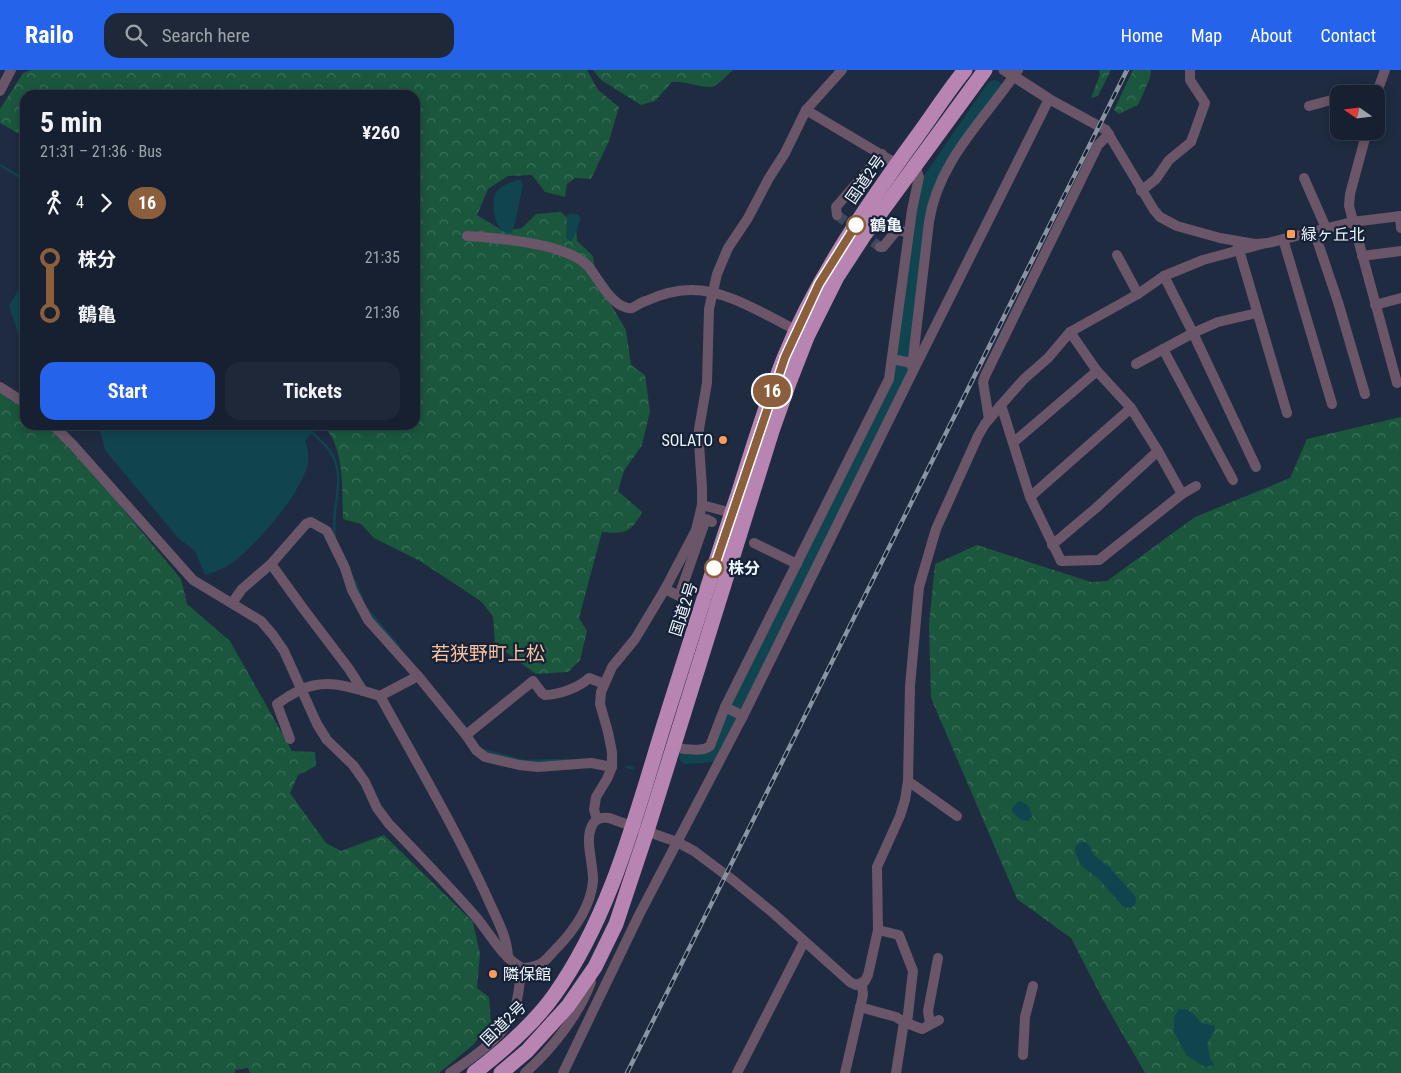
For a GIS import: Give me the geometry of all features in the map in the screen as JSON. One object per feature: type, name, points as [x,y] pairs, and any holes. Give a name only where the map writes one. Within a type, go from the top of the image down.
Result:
[{"type":"highway","name":"国道2号","points":[[474,1073],[501,1052],[532,1022],[553,996],[568,974],[601,912],[632,826],[773,388],[796,330],[819,284],[838,252],[897,164],[965,70]]},
{"type":"highway","name":"国道2号","points":[[501,1073],[527,1051],[568,1006],[595,967],[616,924],[789,383],[807,337],[838,277],[865,234],[985,70]]},
{"type":"street","points":[[0,91],[11,70]]},
{"type":"street","points":[[597,819],[594,810],[596,797],[612,767],[612,752],[600,704],[604,684],[612,667],[635,639],[665,589],[696,530],[702,505],[699,443],[706,394],[709,308],[718,274],[728,248],[748,218],[769,178],[785,153],[806,110],[842,70]]},
{"type":"street","points":[[1141,191],[1156,179],[1169,160],[1191,142],[1205,104],[1190,80],[1190,70]]},
{"type":"street","points":[[1380,85],[1385,70]]},
{"type":"street","points":[[912,368],[930,213],[937,188],[955,154],[1012,72],[1049,99],[1103,128],[1109,134],[1141,191],[1154,210],[1168,222],[1238,246]]},
{"type":"street","points":[[563,1073],[639,915],[742,715],[912,368],[1049,99]]},
{"type":"street","points":[[1309,106],[1330,100]]},
{"type":"street","points":[[806,110],[897,164]]},
{"type":"street","points":[[989,419],[983,382],[985,376],[1098,145],[1109,134]]},
{"type":"street","points":[[1365,140],[1350,194],[1349,206],[1397,382]]},
{"type":"street","points":[[837,215],[836,207],[882,154]]},
{"type":"street","points":[[683,748],[698,750],[706,749],[710,746],[726,708],[889,379],[909,233],[919,177],[915,166]]},
{"type":"street","points":[[1304,178],[1326,228]]},
{"type":"street","points":[[58,430],[193,580],[261,620],[274,635],[284,651],[316,724],[327,740],[357,771],[389,824],[477,918],[498,948],[522,968],[532,968],[542,963],[572,933],[588,901],[593,883],[591,826],[597,819],[602,817],[677,842],[694,851],[734,881],[850,982],[856,985],[862,984],[868,975],[878,930],[877,867],[900,816],[905,800],[908,781],[910,686],[919,587],[936,529],[978,436],[989,419],[1024,379],[1048,358],[1070,332],[1138,294],[1164,276],[1238,246],[1262,244],[1352,222],[1400,216],[1401,228]]},
{"type":"street","points":[[880,247],[883,247],[897,230],[909,233]]},
{"type":"street","points":[[1314,231],[1338,302],[1365,394]]},
{"type":"street","points":[[467,236],[548,246],[572,254],[587,265],[617,304],[627,308],[632,308],[645,301],[667,294],[690,290],[714,292],[727,296],[796,330]]},
{"type":"street","points":[[1283,239],[1332,404]]},
{"type":"street","points":[[1238,246],[1287,413]]},
{"type":"street","points":[[1362,256],[1401,251]]},
{"type":"street","points":[[1117,254],[1138,294]]},
{"type":"street","points":[[1164,276],[1256,467]]},
{"type":"street","points":[[1376,305],[1401,298]]},
{"type":"street","points":[[1136,364],[1193,333],[1218,322],[1257,313]]},
{"type":"street","points":[[1070,332],[1097,371],[1131,408],[1182,494]]},
{"type":"street","points":[[1163,349],[1233,480]]},
{"type":"street","points":[[892,359],[912,368]]},
{"type":"street","points":[[1014,442],[1097,371]]},
{"type":"street","points":[[0,387],[20,399]]},
{"type":"street","points":[[1001,405],[1030,497],[1052,546],[1061,561],[1099,560],[1182,494],[1196,486]]},
{"type":"street","points":[[1030,497],[1131,408]]},
{"type":"street","points":[[1052,546],[1158,451]]},
{"type":"street","points":[[702,505],[732,513]]},
{"type":"street","points":[[665,589],[679,596],[706,519],[712,522]]},
{"type":"street","points":[[232,603],[242,589],[271,564],[306,524],[311,522],[326,532],[345,568],[352,590],[368,620],[469,733],[476,750],[485,757],[519,765],[538,767],[590,763],[612,767]]},
{"type":"street","points":[[754,543],[797,564]]},
{"type":"street","points":[[271,564],[349,669],[363,691]]},
{"type":"street","points":[[290,738],[276,704],[301,689],[323,683],[333,683],[380,696],[418,676]]},
{"type":"street","points":[[469,733],[533,681],[545,696],[566,690],[585,682],[589,678],[604,684]]},
{"type":"street","points":[[380,696],[466,852],[504,934],[508,958]]},
{"type":"street","points":[[726,708],[742,715]]},
{"type":"street","points":[[908,781],[957,816]]},
{"type":"street","points":[[878,930],[899,935],[913,971],[896,1073]]},
{"type":"street","points":[[737,1073],[804,942]]},
{"type":"street","points":[[860,1007],[896,1016],[922,1029],[934,1022],[928,1011],[938,958]]},
{"type":"street","points":[[525,1073],[557,1040],[589,988],[595,967]]},
{"type":"street","points":[[450,1073],[496,1038],[508,1024],[516,1006],[522,968]]},
{"type":"street","points":[[845,1073],[863,995],[862,984]]},
{"type":"street","points":[[1023,1055],[1025,1018],[1033,986]]},
{"type":"green space","points":[[31,70],[587,70],[598,90],[619,107],[609,141],[591,179],[575,178],[567,184],[565,197],[545,192],[532,175],[508,176],[488,189],[477,215],[503,231],[522,228],[536,214],[561,212],[576,226],[577,241],[593,256],[596,279],[626,330],[631,365],[645,375],[650,411],[642,445],[624,471],[618,491],[642,512],[631,528],[626,531],[616,533],[602,532],[579,618],[587,631],[580,660],[568,672],[536,674],[495,644],[493,617],[482,602],[420,561],[374,538],[361,524],[343,519],[341,469],[335,444],[326,430],[420,430],[420,90],[20,90],[20,134],[0,123],[0,109],[23,73]]},
{"type":"green space","points":[[593,70],[733,70],[715,86],[711,87],[672,82],[655,101],[641,105],[601,80]]},
{"type":"green space","points":[[1099,70],[1111,70],[1098,96],[1091,98],[1100,74]]},
{"type":"green space","points":[[1133,70],[1151,70],[1150,78],[1138,105],[1119,114],[1114,110]]},
{"type":"green space","points":[[0,390],[20,404],[20,430],[54,430],[108,491],[181,579],[187,604],[230,641],[292,751],[315,752],[316,766],[298,775],[290,793],[326,843],[341,851],[384,835],[473,922],[480,954],[477,988],[489,997],[491,1022],[473,1045],[439,1073],[250,1073],[248,1068],[235,1070],[235,1073],[0,1073]]},
{"type":"green space","points":[[1401,417],[1401,1073],[1145,1073],[1104,1002],[1071,938],[1017,899],[931,698],[929,625],[935,564],[977,545],[1091,582],[1107,581],[1195,517],[1290,478],[1307,439]]},
{"type":"shaded area","points":[[516,180],[521,180],[523,185],[511,234],[504,232],[497,224],[494,213],[494,197],[500,188]]},
{"type":"shaded area","points":[[570,213],[581,218],[571,241],[566,238],[567,215]]},
{"type":"shaded area","points":[[20,287],[20,339],[9,306]]},
{"type":"shaded area","points":[[100,430],[314,431],[305,441],[308,454],[307,467],[287,504],[267,530],[236,560],[221,569],[205,575],[195,551],[178,538],[105,450]]},
{"type":"shaded area","points":[[1019,801],[1030,808],[1032,817],[1028,821],[1021,820],[1012,812],[1012,808]]},
{"type":"shaded area","points":[[1179,1009],[1192,1013],[1201,1023],[1215,1026],[1207,1044],[1210,1059],[1215,1065],[1205,1067],[1187,1056],[1174,1032],[1174,1017]]},
{"type":"waterway","points":[[687,756],[711,754],[902,370],[921,210],[930,181],[994,88]]},
{"type":"waterway","points":[[0,165],[20,177]]},
{"type":"waterway","points":[[311,431],[330,451],[338,471],[334,525],[335,536]]},
{"type":"waterway","points":[[354,580],[362,598]]},
{"type":"waterway","points":[[367,609],[399,647]]},
{"type":"waterway","points":[[483,750],[524,761],[569,760]]},
{"type":"waterway","points":[[627,767],[633,768]]},
{"type":"waterway","points":[[1083,850],[1087,860],[1104,873],[1128,900]]},
{"type":"tunnel","points":[[837,215],[880,247]]},
{"type":"railway","points":[[627,1073],[1127,70]]},
{"type":"bus line","name":"16","points":[[714,568],[785,357],[819,284],[856,225]]},
{"type":"place","name":"鶴亀","points":[[856,225]]},
{"type":"place","name":"緑ヶ丘北","points":[[1291,234]]},
{"type":"place","name":"SOLATO","points":[[723,440]]},
{"type":"place","name":"株分","points":[[714,568]]},
{"type":"place","name":"隣保館","points":[[493,974]]},
{"type":"district","name":"若狭野町上松","points":[[488,653]]}]
